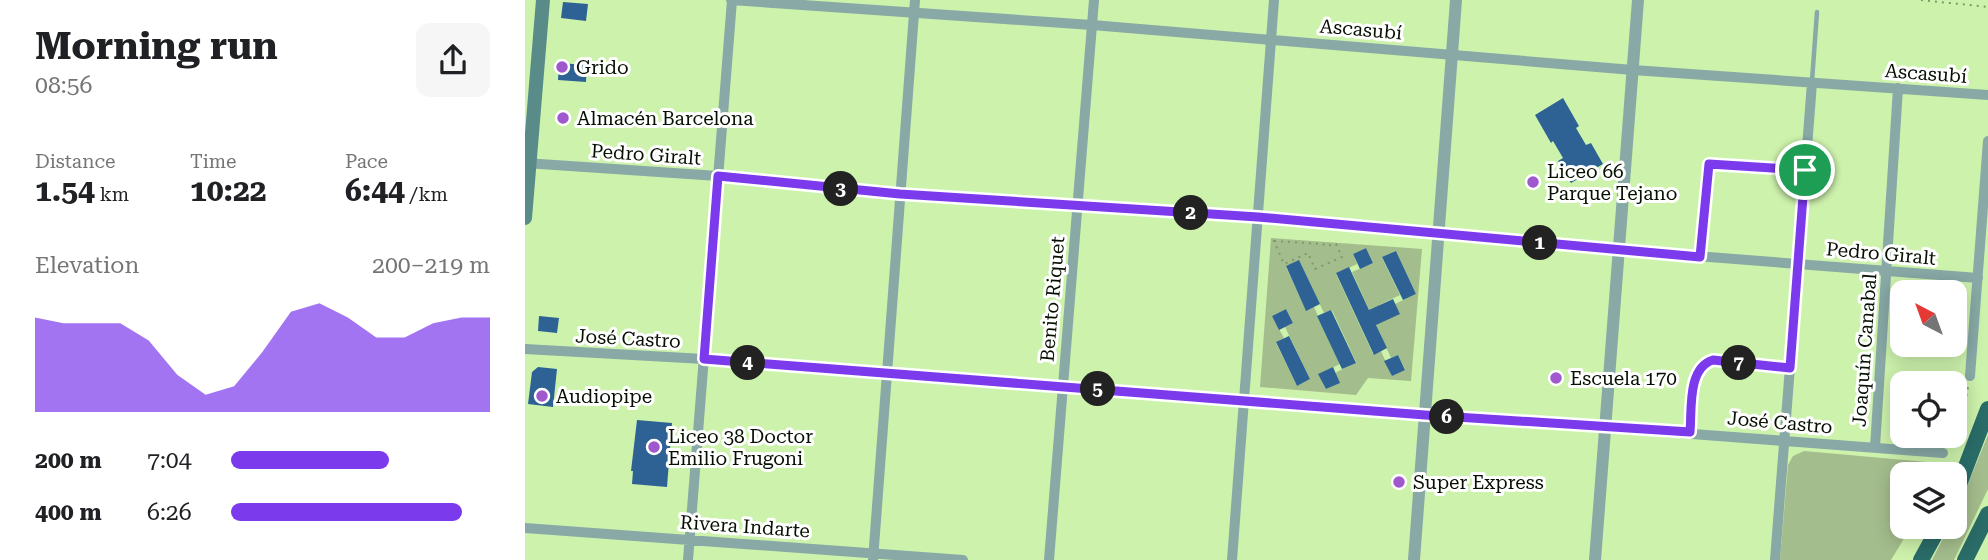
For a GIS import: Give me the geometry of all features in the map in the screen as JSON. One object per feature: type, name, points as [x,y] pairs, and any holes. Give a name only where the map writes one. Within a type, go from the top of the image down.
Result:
[{"type":"highway","points":[[1967,464],[1988,409]]},
{"type":"highway","points":[[1965,560],[1988,514]]},
{"type":"highway","points":[[1921,560],[1932,539]]},
{"type":"main road","points":[[525,218],[527,163],[543,0]]},
{"type":"street","points":[[688,560],[732,0]]},
{"type":"street","name":"Ascasubí","points":[[732,0],[1091,25],[1633,70],[1988,95]]},
{"type":"street","points":[[874,557],[915,0]]},
{"type":"street","name":"Benito Riquet","points":[[1049,560],[1094,0]]},
{"type":"street","points":[[1232,560],[1274,0]]},
{"type":"street","points":[[1414,560],[1456,0]]},
{"type":"street","points":[[1595,560],[1639,0]]},
{"type":"street","points":[[1775,560],[1812,83]]},
{"type":"street","name":"Joaquín Canabal","points":[[1875,447],[1898,88]]},
{"type":"street","points":[[1970,376],[1988,141]]},
{"type":"street","name":"Pedro Giralt","points":[[527,163],[718,176],[900,194],[1258,217],[1700,257],[1978,278]]},
{"type":"street","points":[[1700,257],[1709,164],[1805,170]]},
{"type":"street","name":"José Castro","points":[[525,349],[704,359],[1943,453]]},
{"type":"street","points":[[1690,432],[1695,379],[1704,364],[1713,360],[1790,368]]},
{"type":"street","name":"Rivera Indarte","points":[[525,528],[874,557],[963,560]]},
{"type":"lane","points":[[1812,83],[1817,12]]},
{"type":"path","points":[[1921,0],[1988,6]]},
{"type":"path","points":[[1274,243],[1325,246],[1336,244],[1342,257],[1315,269],[1308,253],[1284,264],[1274,243]]},
{"type":"path","points":[[1967,392],[1970,376]]},
{"type":"green space","points":[[1271,238],[1422,249],[1411,381],[1368,378],[1356,395],[1260,387]],"holes":[[[1366,248],[1373,263],[1352,272],[1391,358],[1398,355],[1405,369],[1392,376],[1381,351],[1373,354],[1336,274],[1357,264],[1353,254]],[[1396,251],[1416,294],[1395,304],[1400,314],[1379,305],[1400,295],[1382,258]],[[1299,261],[1324,313],[1332,310],[1356,362],[1335,373],[1339,383],[1326,389],[1319,374],[1340,364],[1314,307],[1306,310],[1286,267]],[[1286,309],[1293,323],[1285,327],[1310,379],[1297,386],[1276,343],[1284,338],[1272,316]]]},
{"type":"green space","points":[[1988,435],[1988,489],[1967,533],[1967,486]]},
{"type":"green space","points":[[1804,451],[1927,462],[1890,462],[1890,539],[1904,539],[1891,560],[1780,560],[1788,465],[1793,456]]},
{"type":"green space","points":[[1943,539],[1964,539],[1954,560],[1932,560]]},
{"type":"building","points":[[563,2],[588,4],[586,21],[561,18]]},
{"type":"building","points":[[559,63],[587,65],[586,82],[558,80]]},
{"type":"building","points":[[1563,98],[1586,145],[1591,143],[1603,164],[1571,183],[1558,161],[1563,158],[1535,115]]},
{"type":"building","points":[[1366,248],[1373,263],[1360,269],[1353,254]]},
{"type":"building","points":[[1396,251],[1416,294],[1403,300],[1382,257]]},
{"type":"building","points":[[1299,260],[1320,304],[1306,311],[1286,266]]},
{"type":"building","points":[[1349,267],[1369,310],[1393,299],[1400,314],[1376,325],[1387,348],[1374,355],[1336,273]]},
{"type":"building","points":[[1286,309],[1293,323],[1279,330],[1272,316]]},
{"type":"building","points":[[1331,310],[1356,363],[1342,369],[1317,316]]},
{"type":"building","points":[[539,316],[559,318],[557,333],[538,331]]},
{"type":"building","points":[[1289,336],[1310,379],[1297,386],[1276,342]]},
{"type":"building","points":[[1398,355],[1405,370],[1392,376],[1384,361]]},
{"type":"building","points":[[538,367],[557,369],[553,407],[528,404],[532,372]]},
{"type":"building","points":[[1333,367],[1340,383],[1326,389],[1318,374]]},
{"type":"building","points":[[637,420],[672,423],[667,487],[632,484]]},
{"type":"place","name":"Grido","points":[[562,67]]},
{"type":"place","name":"Almacén Barcelona","points":[[563,118]]},
{"type":"place","name":"Liceo 66 Parque Tejano","points":[[1533,182]]},
{"type":"place","name":"Escuela 170","points":[[1556,378]]},
{"type":"place","name":"Audiopipe","points":[[542,396]]},
{"type":"place","name":"Liceo 38 Doctor Emilio Frugoni","points":[[654,447]]},
{"type":"place","name":"Super Express","points":[[1399,482]]},
{"type":"route","points":[[1709,164],[1805,170],[1790,368],[1713,360],[1704,364],[1696,373],[1690,432],[1425,415],[704,359],[718,176],[900,194],[1258,217],[1700,257],[1709,164]]}]
